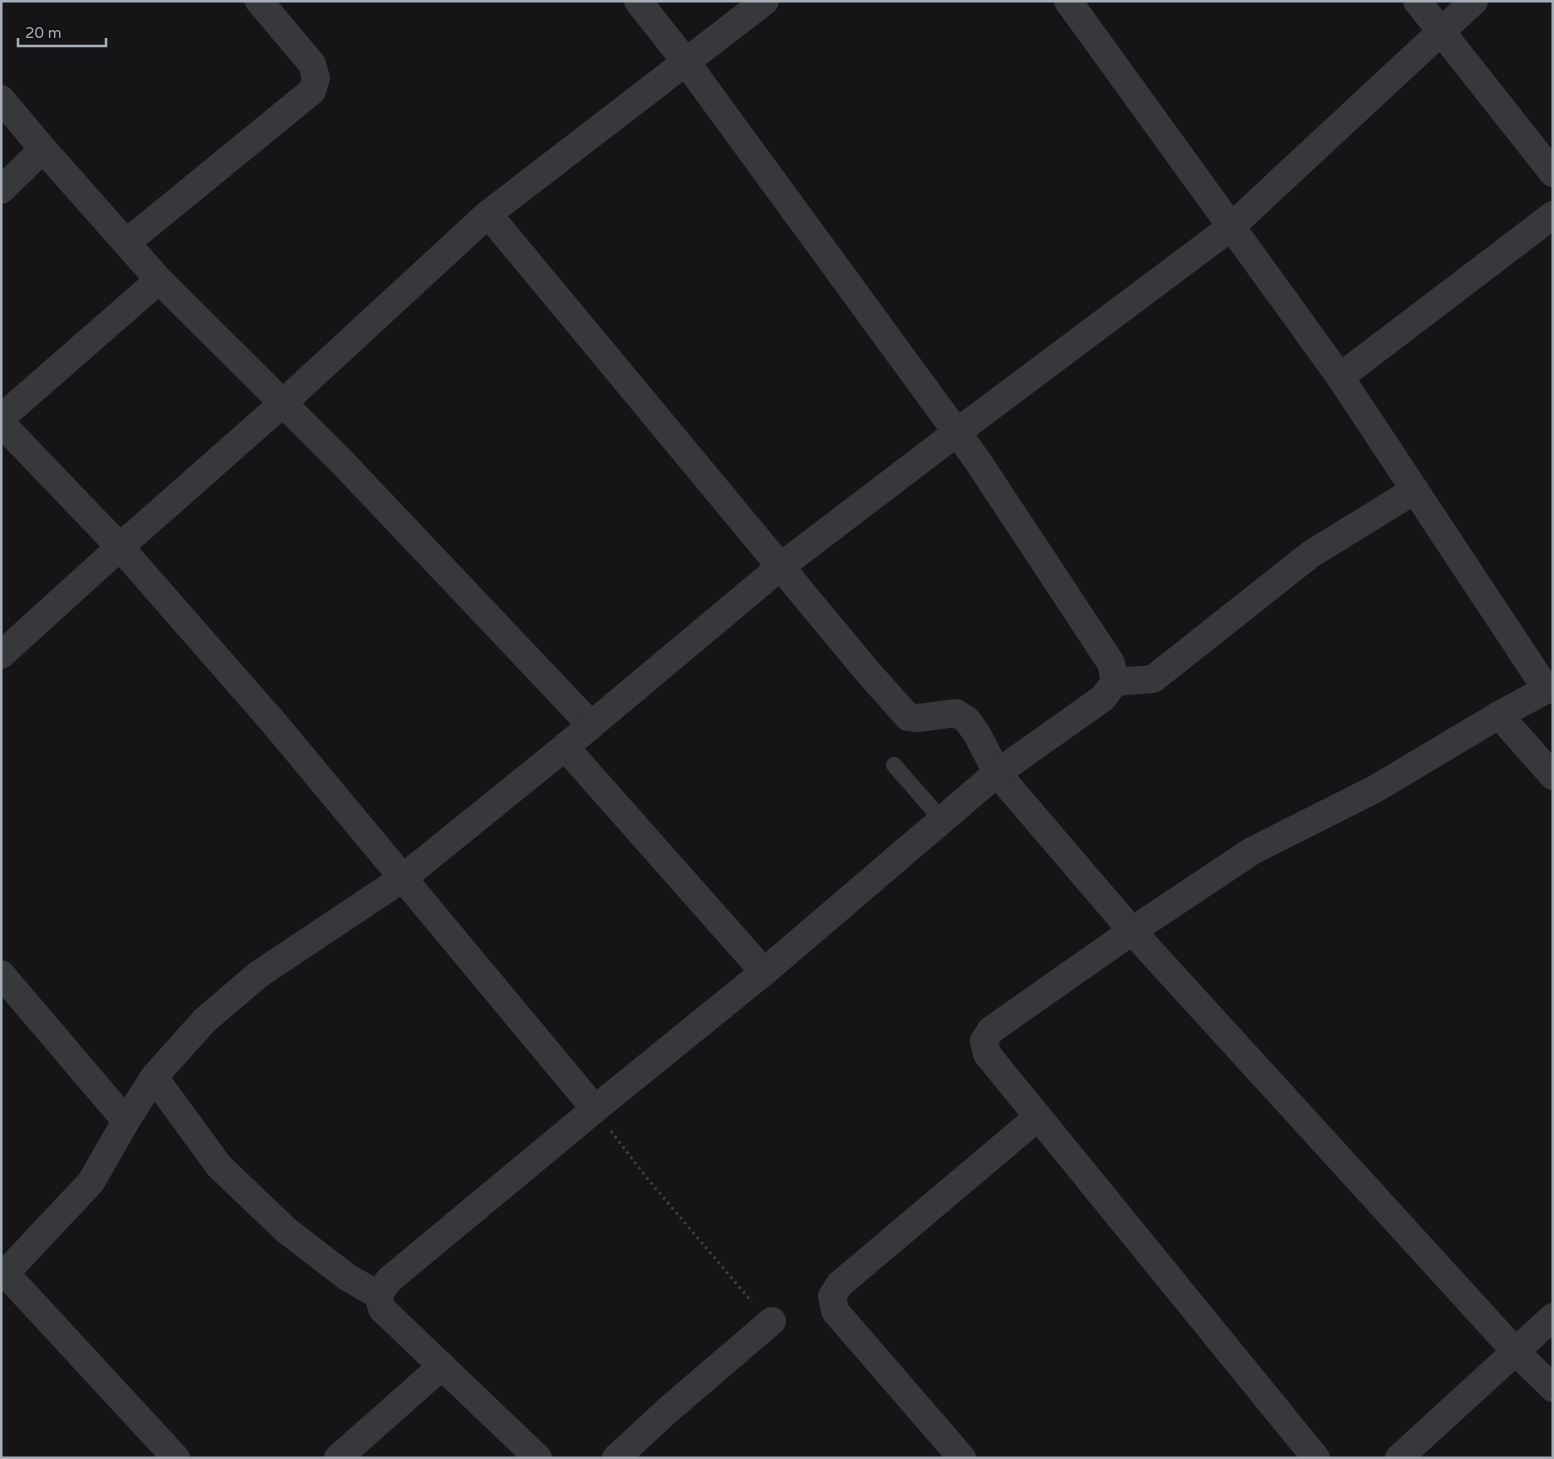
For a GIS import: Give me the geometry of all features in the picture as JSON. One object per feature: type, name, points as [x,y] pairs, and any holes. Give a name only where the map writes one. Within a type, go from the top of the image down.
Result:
[{"type":"street","points":[[126,243],[312,90],[316,78],[312,64],[259,1]]},
{"type":"street","points":[[638,1],[686,62],[977,460],[1111,663],[1115,682]]},
{"type":"street","points":[[1,655],[120,547],[283,404],[488,214],[765,1]]},
{"type":"street","points":[[1068,1],[1340,377],[1550,688],[1500,715],[1375,789],[1252,852],[1132,931],[991,1030],[984,1041],[987,1054],[1316,1458]]},
{"type":"street","points":[[1417,1],[1553,173]]},
{"type":"street","points":[[176,1458],[3,1275],[91,1182],[154,1077],[204,1021],[259,974],[403,878],[565,747],[780,567],[956,432],[1231,227],[1474,1]]},
{"type":"street","points":[[1,99],[159,280],[342,461],[591,724]]},
{"type":"street","points":[[1,190],[43,149]]},
{"type":"street","points":[[488,214],[780,567],[908,717],[918,718],[956,713],[966,720],[977,734],[997,773],[1132,931],[1516,1352],[1553,1388]]},
{"type":"street","points":[[1340,377],[1552,217]]},
{"type":"street","points":[[1,418],[159,280]]},
{"type":"street","points":[[1,423],[120,547],[274,723],[594,1109]]},
{"type":"street","points":[[378,1295],[388,1280],[594,1109],[764,972],[997,773],[1103,698],[1115,682],[1153,679],[1312,554],[1415,490]]},
{"type":"street","points":[[1500,715],[1553,776]]},
{"type":"street","points":[[565,747],[764,972]]},
{"type":"street","points":[[1,974],[126,1121]]},
{"type":"street","points":[[154,1077],[226,1173],[286,1230],[346,1277],[378,1295],[382,1309],[538,1458]]},
{"type":"street","points":[[962,1458],[835,1311],[832,1296],[840,1284],[1038,1117]]},
{"type":"street","points":[[1399,1458],[1553,1318]]},
{"type":"street","points":[[616,1458],[772,1320]]},
{"type":"street","points":[[338,1458],[442,1366]]},
{"type":"lane","points":[[894,765],[942,820]]},
{"type":"path","points":[[594,1109],[646,1177],[762,1313],[772,1320]]}]
